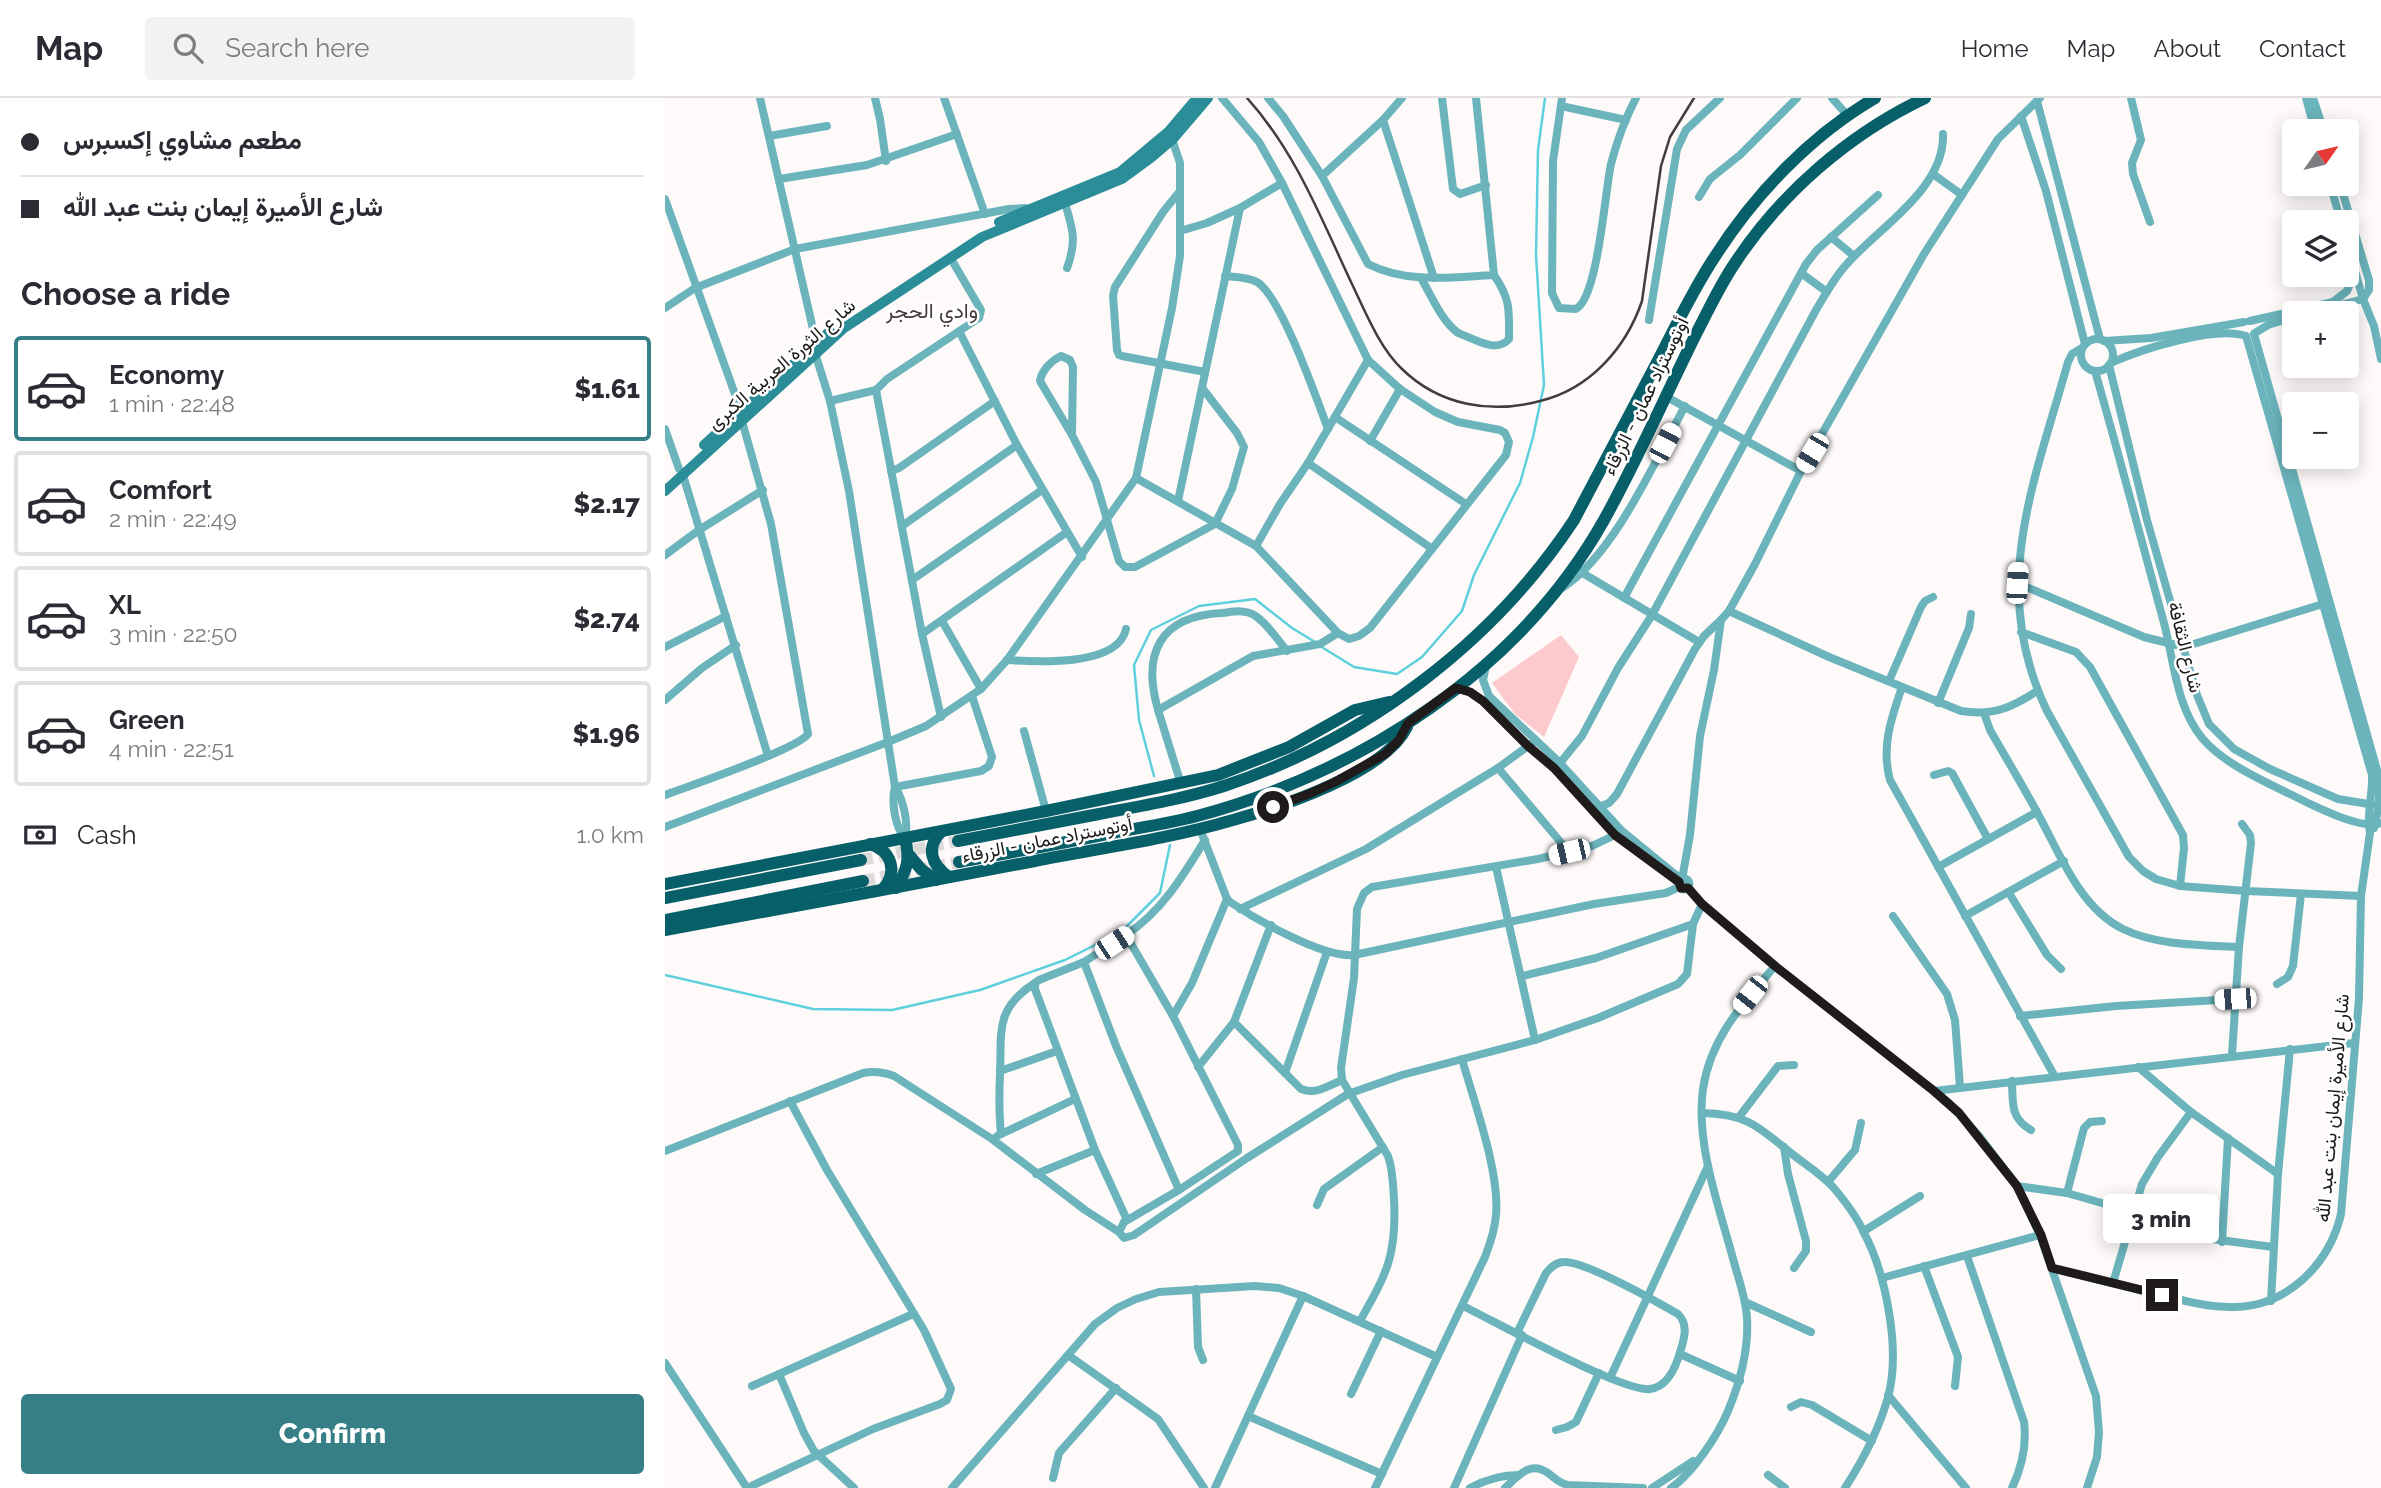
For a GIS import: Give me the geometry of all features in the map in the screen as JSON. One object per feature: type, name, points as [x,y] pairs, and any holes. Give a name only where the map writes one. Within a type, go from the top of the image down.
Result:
[{"type":"highway","name":"أوتوستراد عمان - الزرقاء","points":[[958,841],[1165,802],[1222,787],[1363,721],[1393,702],[1465,644],[1512,599],[1554,550],[1574,520],[1714,258],[1750,208],[1815,142],[1875,98]]},
{"type":"highway","name":"أوتوستراد عمان - الزرقاء","points":[[959,862],[1195,817],[1267,794],[1361,753],[1408,723],[1487,664],[1578,570],[1724,281],[1744,249],[1772,214],[1810,176],[1882,121],[1925,98]]},
{"type":"highway","name":"أوتوستراد عمان - الزرقاء","points":[[665,930],[1202,834],[1309,794],[1385,754],[1399,740],[1408,723]]},
{"type":"highway","name":"أوتوستراد عمان - الزرقاء","points":[[665,884],[1181,785],[1292,753]]},
{"type":"highway","points":[[1303,780],[1309,794]]},
{"type":"highway","points":[[942,831],[936,836],[931,852],[943,879]]},
{"type":"highway","points":[[889,888],[905,872],[909,855],[905,838]]},
{"type":"highway","points":[[870,844],[878,847],[890,859],[892,875],[889,888]]},
{"type":"highway","points":[[909,855],[921,869],[943,879]]},
{"type":"highway","points":[[665,898],[861,860]]},
{"type":"highway","points":[[665,920],[863,881]]},
{"type":"main road","name":"شارع الثورة العربية الكبرى","points":[[665,491],[681,472],[861,308],[989,227],[1112,176],[1171,135],[1197,98]]},
{"type":"main road","name":"شارع الثورة العربية الكبرى","points":[[816,348],[950,257],[992,232],[1115,183],[1152,157],[1207,98]]},
{"type":"main road","name":"شارع الثورة العربية الكبرى","points":[[665,482],[681,472]]},
{"type":"street","points":[[760,98],[830,401],[854,518],[895,787],[900,796],[906,825],[905,838]]},
{"type":"street","points":[[874,98],[886,161]]},
{"type":"street","points":[[944,98],[985,214]]},
{"type":"street","points":[[1136,478],[1256,546],[1338,633],[1349,639],[1370,628],[1506,455],[1509,447],[1507,437],[1500,429],[1458,422],[1445,417],[1400,389],[1368,360],[1282,183],[1259,142],[1222,98]]},
{"type":"street","points":[[1268,98],[1322,176],[1368,264],[1421,278],[1494,275]]},
{"type":"street","points":[[1322,176],[1383,120],[1402,98]]},
{"type":"street","points":[[1441,98],[1453,189],[1460,194],[1486,185]]},
{"type":"street","points":[[1421,278],[1458,333],[1496,347],[1509,339],[1506,293],[1494,275],[1476,98]]},
{"type":"street","points":[[1626,120],[1562,102],[1553,161],[1552,267],[1553,298],[1555,304],[1563,309],[1580,308],[1590,287],[1611,165],[1636,98]]},
{"type":"street","points":[[1649,320],[1677,149],[1686,130],[1720,98]]},
{"type":"street","points":[[1699,197],[1710,179],[1741,155],[1797,98]]},
{"type":"street","points":[[1832,98],[1848,116]]},
{"type":"street","points":[[2131,98],[2141,140],[2132,163],[2133,174],[2150,222]]},
{"type":"street","points":[[2306,98],[2312,119]]},
{"type":"street","points":[[2313,98],[2320,119]]},
{"type":"street","points":[[1599,807],[1609,803],[1617,794],[1699,642],[1729,611],[1801,471],[1891,310],[1962,195],[1998,139],[2038,99]]},
{"type":"street","points":[[2038,99],[2102,340],[2112,350],[2110,364]]},
{"type":"street","points":[[2021,116],[2046,191],[2083,346],[2083,363]]},
{"type":"street","points":[[1383,120],[1434,278]]},
{"type":"street","points":[[769,136],[827,126]]},
{"type":"street","points":[[779,179],[886,161],[957,134]]},
{"type":"street","points":[[1560,763],[1582,736],[1618,668],[1652,615],[1827,292],[1854,256],[1902,211],[1933,174],[1941,155],[1943,134]]},
{"type":"street","points":[[665,827],[888,742],[941,717],[981,689],[1007,660],[1136,478],[1180,256],[1180,163],[1171,135]]},
{"type":"street","points":[[1933,174],[1962,195]]},
{"type":"street","points":[[1180,231],[1207,223],[1240,208],[1282,183]]},
{"type":"street","points":[[1180,191],[1163,212],[1115,287],[1113,296],[1117,350],[1119,355],[1205,372]]},
{"type":"street","points":[[1624,598],[1801,273],[1817,250],[1878,195]]},
{"type":"street","points":[[2344,196],[2369,280],[2369,290],[2363,299],[2355,301]]},
{"type":"street","points":[[665,199],[741,416],[763,490],[774,537],[809,734],[803,740],[768,756],[665,795]]},
{"type":"street","points":[[1065,203],[1075,236],[1067,268]]},
{"type":"street","points":[[665,308],[695,288],[795,250],[1032,207]]},
{"type":"street","points":[[1178,501],[1240,208]]},
{"type":"street","points":[[1831,237],[1854,256]]},
{"type":"street","points":[[830,401],[876,390],[887,379],[979,318],[981,313],[950,257]]},
{"type":"street","points":[[1801,273],[1827,292]]},
{"type":"street","points":[[1225,276],[1257,282],[1271,299],[1328,429]]},
{"type":"street","points":[[2359,286],[2374,326],[2381,359]]},
{"type":"street","points":[[2349,287],[2333,302],[2151,338],[2092,339],[2083,346],[2069,359],[2065,371],[2024,521],[2017,583],[2021,632],[2037,691],[2136,866],[2156,878],[2180,886],[2361,896]]},
{"type":"street","points":[[2247,321],[2241,327],[2249,335]]},
{"type":"street","name":"شارع الأميرة إيمان بنت عبد الله","points":[[2052,1268],[2211,1306],[2233,1308],[2271,1301],[2307,1276],[2337,1233],[2341,1214],[2359,998],[2361,896],[2374,826],[2379,776],[2272,423],[2249,335],[2255,326],[2247,321]]},
{"type":"street","points":[[2065,371],[2073,364],[2083,363],[2095,371],[2100,371],[2129,355],[2227,332],[2249,335],[2282,321]]},
{"type":"street","points":[[959,331],[1042,490],[1082,557]]},
{"type":"street","points":[[1072,435],[1073,367],[1070,360],[1061,356],[1051,362],[1040,381],[1099,488],[1119,561],[1125,567],[1141,565],[1215,524],[1232,489],[1244,447],[1237,433],[1203,389]]},
{"type":"street","points":[[1256,546],[1368,360]]},
{"type":"street","name":"شارع الثقافة","points":[[2110,364],[2147,520],[2201,708],[2209,723],[2234,748],[2270,769],[2338,799],[2377,805]]},
{"type":"street","name":"شارع الثقافة","points":[[2095,371],[2186,713],[2211,748],[2262,780],[2313,806],[2374,826]]},
{"type":"street","points":[[1370,441],[1400,389]]},
{"type":"street","points":[[876,390],[922,634],[941,717]]},
{"type":"street","points":[[1665,396],[1801,471]]},
{"type":"street","points":[[891,471],[995,401]]},
{"type":"street","points":[[1685,406],[1599,555],[1578,570],[1699,642]]},
{"type":"street","points":[[1335,417],[1466,504]]},
{"type":"street","points":[[665,429],[736,645],[768,756]]},
{"type":"street","points":[[902,526],[1017,444]]},
{"type":"street","points":[[1308,463],[1431,548]]},
{"type":"street","points":[[665,555],[763,490]]},
{"type":"street","points":[[912,580],[1042,490]]},
{"type":"street","points":[[922,634],[1067,532]]},
{"type":"street","points":[[2017,583],[2134,633],[2184,647],[2326,603]]},
{"type":"street","points":[[1889,681],[1921,607],[1933,597]]},
{"type":"street","points":[[1729,611],[1829,657],[1961,711],[1984,713],[2015,705],[2037,691]]},
{"type":"street","points":[[1181,785],[1152,691],[1151,673],[1159,642],[1177,625],[1214,613],[1250,613],[1260,620],[1287,651]]},
{"type":"street","points":[[1938,703],[1969,628],[1971,614]]},
{"type":"street","points":[[665,647],[726,616]]},
{"type":"street","points":[[1683,883],[1682,867],[1686,859],[1700,736],[1721,620]]},
{"type":"street","points":[[941,621],[981,689]]},
{"type":"street","points":[[1007,660],[1049,661],[1092,656],[1121,642],[1126,629]]},
{"type":"street","points":[[2021,632],[2076,652],[2090,667],[2183,835],[2185,848],[2180,886]]},
{"type":"street","points":[[1158,710],[1253,656],[1320,644],[1338,633]]},
{"type":"street","points":[[665,700],[702,668],[736,645]]},
{"type":"street","points":[[1487,664],[1483,680],[1489,696],[1615,835],[1683,883]]},
{"type":"street","points":[[1902,687],[1887,733],[1887,768],[1896,792],[2054,1075]]},
{"type":"street","points":[[1456,688],[1477,696],[1560,763],[1621,831],[1663,863],[1702,904],[1775,966],[1934,1091],[1968,1123],[2017,1186],[2041,1235],[2096,1396],[2099,1432],[2097,1457],[2087,1488]]},
{"type":"street","points":[[895,787],[981,771],[989,766],[991,753],[972,696]]},
{"type":"street","points":[[1984,713],[1990,730],[2087,900],[2105,918],[2139,935],[2178,943],[2239,947]]},
{"type":"street","points":[[1024,731],[1046,811]]},
{"type":"street","points":[[1240,909],[1366,849],[1498,768],[1532,743]]},
{"type":"street","points":[[1498,768],[1569,852]]},
{"type":"street","points":[[1934,775],[1948,771],[1952,773],[1988,839]]},
{"type":"street","points":[[1938,867],[2037,812]]},
{"type":"street","points":[[2232,1055],[2239,947],[2251,843],[2250,835],[2242,824]]},
{"type":"street","points":[[1202,834],[1227,899],[1271,925],[1339,955],[1353,955],[1594,904],[1666,892],[1683,883]]},
{"type":"street","points":[[1001,1134],[998,1097],[999,1037],[1003,1019],[1018,997],[1035,983],[1084,962],[1147,918],[1173,891],[1202,834]]},
{"type":"street","points":[[1360,1321],[1385,1277],[1393,1249],[1391,1163],[1384,1147],[1348,1094],[1342,1080],[1341,1068],[1354,978],[1357,909],[1361,897],[1367,890],[1416,879],[1569,852],[1592,846],[1615,835]]},
{"type":"street","points":[[1965,916],[2064,861]]},
{"type":"street","points":[[1496,867],[1535,1040]]},
{"type":"street","points":[[2009,893],[2047,955],[2061,969]]},
{"type":"street","points":[[2277,984],[2288,977],[2293,965],[2301,894]]},
{"type":"street","points":[[1173,1016],[1192,983],[1227,899]]},
{"type":"street","points":[[665,1151],[863,1073],[884,1072],[992,1139],[1124,1238],[1135,1236],[1247,1158],[1348,1094],[1402,1075],[1535,1040],[1598,1018],[1682,981],[1689,968],[1693,924],[1702,904]]},
{"type":"street","points":[[1893,916],[1947,994],[1955,1020],[1960,1087]]},
{"type":"street","points":[[1522,976],[1596,958],[1693,924]]},
{"type":"street","points":[[1198,1067],[1234,1022],[1271,925]]},
{"type":"street","points":[[1119,1233],[1121,1225],[1127,1220],[1238,1151],[1238,1145],[1173,1016],[1126,935]]},
{"type":"street","points":[[1285,1073],[1327,952]]},
{"type":"street","points":[[1084,962],[1116,1046],[1179,1190]]},
{"type":"street","points":[[1672,1474],[1678,1486],[1724,1420],[1740,1381],[1746,1340],[1745,1302],[1708,1166],[1702,1113],[1703,1088],[1712,1052],[1730,1020],[1775,966]]},
{"type":"street","points":[[1035,983],[1075,1099],[1127,1220]]},
{"type":"street","points":[[2020,1016],[2116,1006],[2235,999]]},
{"type":"street","points":[[1234,1022],[1301,1089],[1320,1090],[1342,1080]]},
{"type":"street","points":[[1934,1091],[2054,1075],[2354,1043]]},
{"type":"street","points":[[2271,1301],[2278,1174],[2290,1049]]},
{"type":"street","points":[[1000,1071],[1057,1051]]},
{"type":"street","points":[[1375,1488],[1490,1245],[1496,1202],[1491,1166],[1462,1059]]},
{"type":"street","points":[[1739,1117],[1778,1066],[1794,1065]]},
{"type":"street","points":[[2139,1067],[2191,1112],[2278,1174]]},
{"type":"street","points":[[2012,1081],[2014,1114],[2017,1120],[2031,1130]]},
{"type":"street","points":[[992,1139],[1075,1099]]},
{"type":"street","points":[[665,1363],[747,1488],[873,1429],[940,1404],[951,1395],[951,1389],[934,1350],[827,1170],[790,1101]]},
{"type":"street","points":[[2113,1283],[2142,1184],[2191,1112]]},
{"type":"street","points":[[1702,1113],[1739,1117],[1755,1125],[1828,1182],[1864,1231],[1882,1278],[1891,1341],[1892,1367],[1888,1395],[1872,1441],[1845,1488]]},
{"type":"street","points":[[2067,1193],[2084,1128],[2090,1122],[2102,1121]]},
{"type":"street","points":[[1828,1182],[1855,1150],[1861,1123]]},
{"type":"street","points":[[2222,1242],[2228,1138]]},
{"type":"street","points":[[1317,1205],[1324,1189],[1384,1147]]},
{"type":"street","points":[[1784,1147],[1796,1209],[1806,1241],[1806,1251],[1794,1268]]},
{"type":"street","points":[[1036,1174],[1095,1150]]},
{"type":"street","points":[[1610,1378],[1708,1166]]},
{"type":"street","points":[[2017,1186],[2067,1193],[2133,1212]]},
{"type":"street","points":[[1864,1231],[1920,1196]]},
{"type":"street","points":[[1882,1278],[2041,1235]]},
{"type":"street","points":[[2181,1236],[2273,1247]]},
{"type":"street","points":[[1968,1256],[2024,1422],[2024,1455],[2012,1488]]},
{"type":"street","points":[[1454,1488],[1519,1334],[1546,1273],[1554,1265],[1564,1261],[1584,1266],[1647,1297],[1678,1314],[1683,1319],[1685,1333],[1680,1354],[1668,1378],[1657,1387],[1642,1389],[1599,1373],[1519,1334],[1463,1306]]},
{"type":"street","points":[[1924,1266],[1958,1357],[1955,1386]]},
{"type":"street","points":[[952,1488],[1095,1324],[1117,1308],[1159,1292],[1255,1286],[1279,1288],[1303,1296],[1437,1357]]},
{"type":"street","points":[[1196,1289],[1198,1347],[1203,1360]]},
{"type":"street","points":[[1215,1488],[1303,1296]]},
{"type":"street","points":[[1745,1302],[1811,1332]]},
{"type":"street","points":[[752,1386],[913,1314]]},
{"type":"street","points":[[1351,1394],[1381,1331]]},
{"type":"street","points":[[1680,1354],[1740,1381]]},
{"type":"street","points":[[1068,1355],[1158,1419],[1204,1488]]},
{"type":"street","points":[[1556,1430],[1576,1422],[1599,1373]]},
{"type":"street","points":[[779,1374],[807,1439],[818,1456],[854,1488]]},
{"type":"street","points":[[1053,1478],[1059,1453],[1116,1388]]},
{"type":"street","points":[[1888,1395],[1966,1488]]},
{"type":"street","points":[[1791,1407],[1801,1402],[1812,1405],[1872,1441]]},
{"type":"street","points":[[1248,1416],[1382,1474]]},
{"type":"street","points":[[1652,1488],[1663,1485],[1672,1474],[1699,1458]]},
{"type":"street","points":[[1505,1488],[1529,1468],[1535,1467],[1568,1485],[1643,1488]]},
{"type":"street","points":[[1470,1488],[1509,1475],[1520,1475]]},
{"type":"street","points":[[1768,1475],[1785,1488]]},
{"type":"shaded area","points":[[1561,635],[1579,657],[1544,737],[1515,714],[1492,683]]},
{"type":"waterway","points":[[1320,646],[1354,667],[1397,674],[1422,657],[1462,611],[1474,575],[1520,483],[1544,385],[1536,255],[1538,150],[1545,98]]},
{"type":"waterway","points":[[1154,776],[1139,720],[1134,665],[1151,630],[1199,606],[1255,599],[1315,642]]},
{"type":"waterway","points":[[665,975],[813,1009],[892,1010],[980,990],[1065,960],[1121,932],[1160,893],[1170,845]]},
{"type":"tunnel","points":[[861,860],[958,841]]},
{"type":"tunnel","points":[[863,881],[959,862]]},
{"type":"railway","points":[[1247,98],[1264,118],[1293,163],[1373,328],[1394,360],[1417,382],[1449,399],[1467,404],[1503,407],[1540,401],[1575,387],[1604,364],[1626,335],[1642,301],[1661,166],[1670,137],[1694,98]]},
{"type":"district","name":"وادي الحجر","points":[[932,310]]},
{"type":"route","points":[[1273,807],[1309,794],[1360,769],[1385,754],[1399,740],[1408,723],[1456,688],[1470,692],[1554,768],[1615,835],[1679,882],[1681,888],[1688,888],[1702,904],[1775,966],[1949,1103],[1979,1136],[2017,1186],[2041,1235],[2052,1268],[2162,1295]]}]
